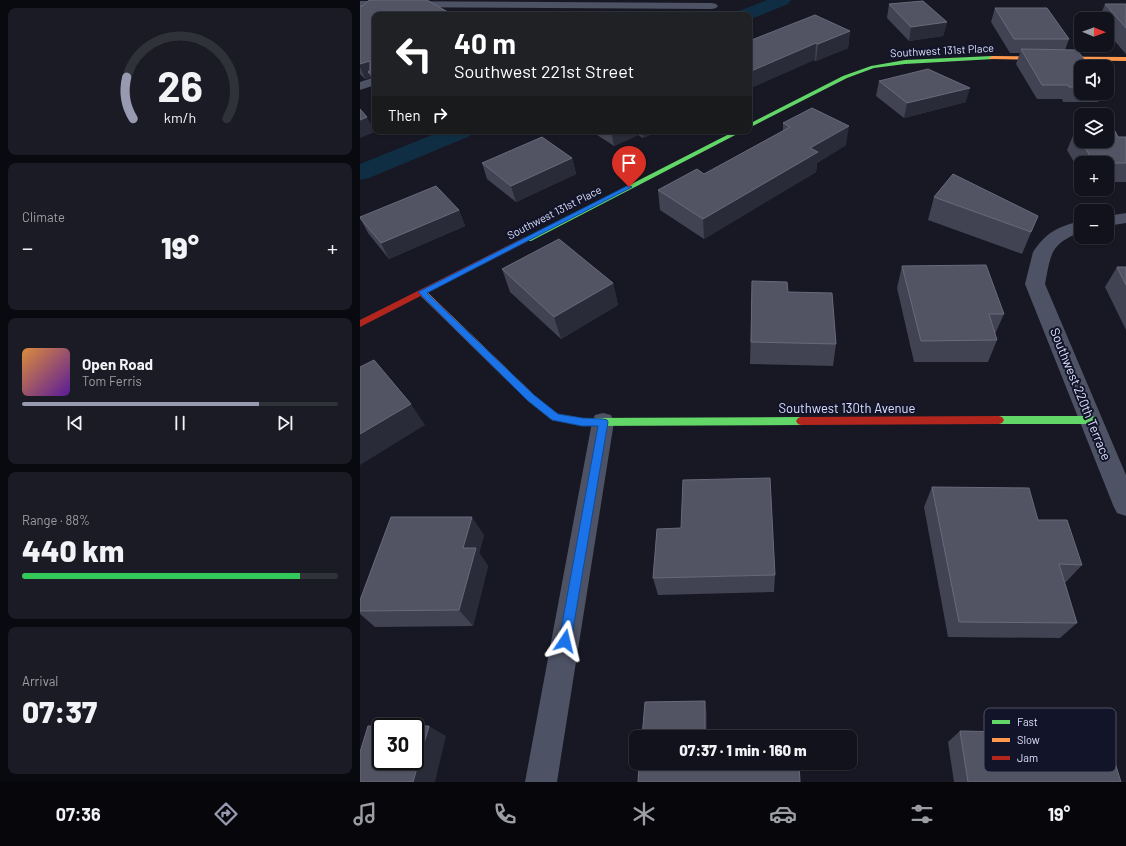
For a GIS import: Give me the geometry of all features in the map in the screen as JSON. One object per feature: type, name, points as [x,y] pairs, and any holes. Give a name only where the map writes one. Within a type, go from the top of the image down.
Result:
[{"type":"street","points":[[360,4],[489,2],[544,10],[712,6]]},
{"type":"street","name":"Southwest 131st Place","points":[[752,124],[845,77],[873,67],[905,62],[973,58],[1126,58]]},
{"type":"street","points":[[360,86],[372,82]]},
{"type":"street","name":"Southwest 131st Place","points":[[360,324],[734,134]]},
{"type":"street","points":[[1114,220],[1126,218]]},
{"type":"street","name":"Southwest 220th Terrace","points":[[1074,229],[1059,234],[1042,252],[1035,284],[1126,505]]},
{"type":"street","name":"Southwest 130th Avenue","points":[[422,292],[531,398],[555,417],[582,422],[1092,420]]},
{"type":"street","points":[[541,782],[603,422]]},
{"type":"building","points":[[369,0],[427,0],[448,12],[372,12],[372,75],[368,72],[370,70],[370,61],[360,64],[360,6],[363,6]]},
{"type":"building","points":[[923,1],[947,22],[911,27],[889,4]]},
{"type":"building","points":[[1105,4],[1126,4],[1126,28],[1114,14],[1114,12],[1112,12]]},
{"type":"building","points":[[995,8],[1047,8],[1069,39],[1014,39]]},
{"type":"building","points":[[815,15],[850,31],[818,44],[816,43],[752,71],[752,40]]},
{"type":"building","points":[[1021,49],[1074,50],[1074,52],[1079,52],[1085,60],[1074,60],[1074,87],[1069,87],[1068,85],[1042,85]]},
{"type":"building","points":[[928,69],[970,88],[907,103],[879,81]]},
{"type":"building","points":[[812,108],[849,126],[810,148],[818,152],[703,219],[658,190],[697,169],[704,174],[790,127],[783,123]]},
{"type":"building","points":[[360,109],[367,117],[360,120]]},
{"type":"building","points":[[1114,131],[1118,137],[1126,137],[1126,163],[1114,163],[1114,156],[1090,156],[1085,148],[1114,148]]},
{"type":"building","points":[[542,137],[572,158],[511,186],[482,163]]},
{"type":"building","points":[[953,174],[1038,216],[1031,232],[934,197]]},
{"type":"building","points":[[436,186],[459,210],[381,243],[360,218],[360,217]]},
{"type":"building","points":[[559,239],[613,283],[554,317],[502,269]]},
{"type":"building","points":[[986,265],[1004,314],[989,314],[997,340],[921,341],[902,266]]},
{"type":"building","points":[[1117,267],[1126,267],[1126,285]]},
{"type":"building","points":[[752,281],[787,282],[788,292],[832,293],[836,344],[751,342]]},
{"type":"building","points":[[374,360],[411,404],[360,434],[360,367]]},
{"type":"building","points":[[770,478],[775,575],[653,578],[657,529],[681,528],[683,480]]},
{"type":"building","points":[[932,487],[1029,488],[1038,520],[1067,520],[1082,565],[1059,564],[1077,623],[959,622]]},
{"type":"building","points":[[391,517],[472,517],[463,548],[476,548],[459,610],[360,611],[360,600]]},
{"type":"building","points":[[705,701],[705,730],[643,730],[645,702]]},
{"type":"building","points":[[368,726],[372,726],[372,770],[416,770],[413,782],[360,782],[360,752]]},
{"type":"building","points":[[424,726],[429,726],[424,744]]},
{"type":"building","points":[[960,731],[984,731],[984,772],[1116,772],[1116,766],[1121,782],[968,782]]},
{"type":"building","points":[[639,770],[799,770],[800,782],[638,782]]},
{"type":"waterway","points":[[752,12],[782,0]]},
{"type":"waterway","points":[[360,173],[455,134]]},
{"type":"traffic: fast","points":[[752,124],[845,77],[873,67],[905,62],[992,58]]},
{"type":"traffic: fast","points":[[528,239],[734,134]]},
{"type":"traffic: fast","points":[[530,397],[555,417],[582,422],[801,421]]},
{"type":"traffic: fast","points":[[999,420],[1092,420]]},
{"type":"traffic: slow","points":[[992,58],[1126,59]]},
{"type":"traffic: slow","points":[[422,292],[530,397]]},
{"type":"traffic: jam","points":[[360,324],[528,239]]},
{"type":"traffic: jam","points":[[801,421],[999,420]]},
{"type":"route","points":[[565,641],[603,422],[582,422],[555,417],[531,398],[422,292],[629,187]]}]
